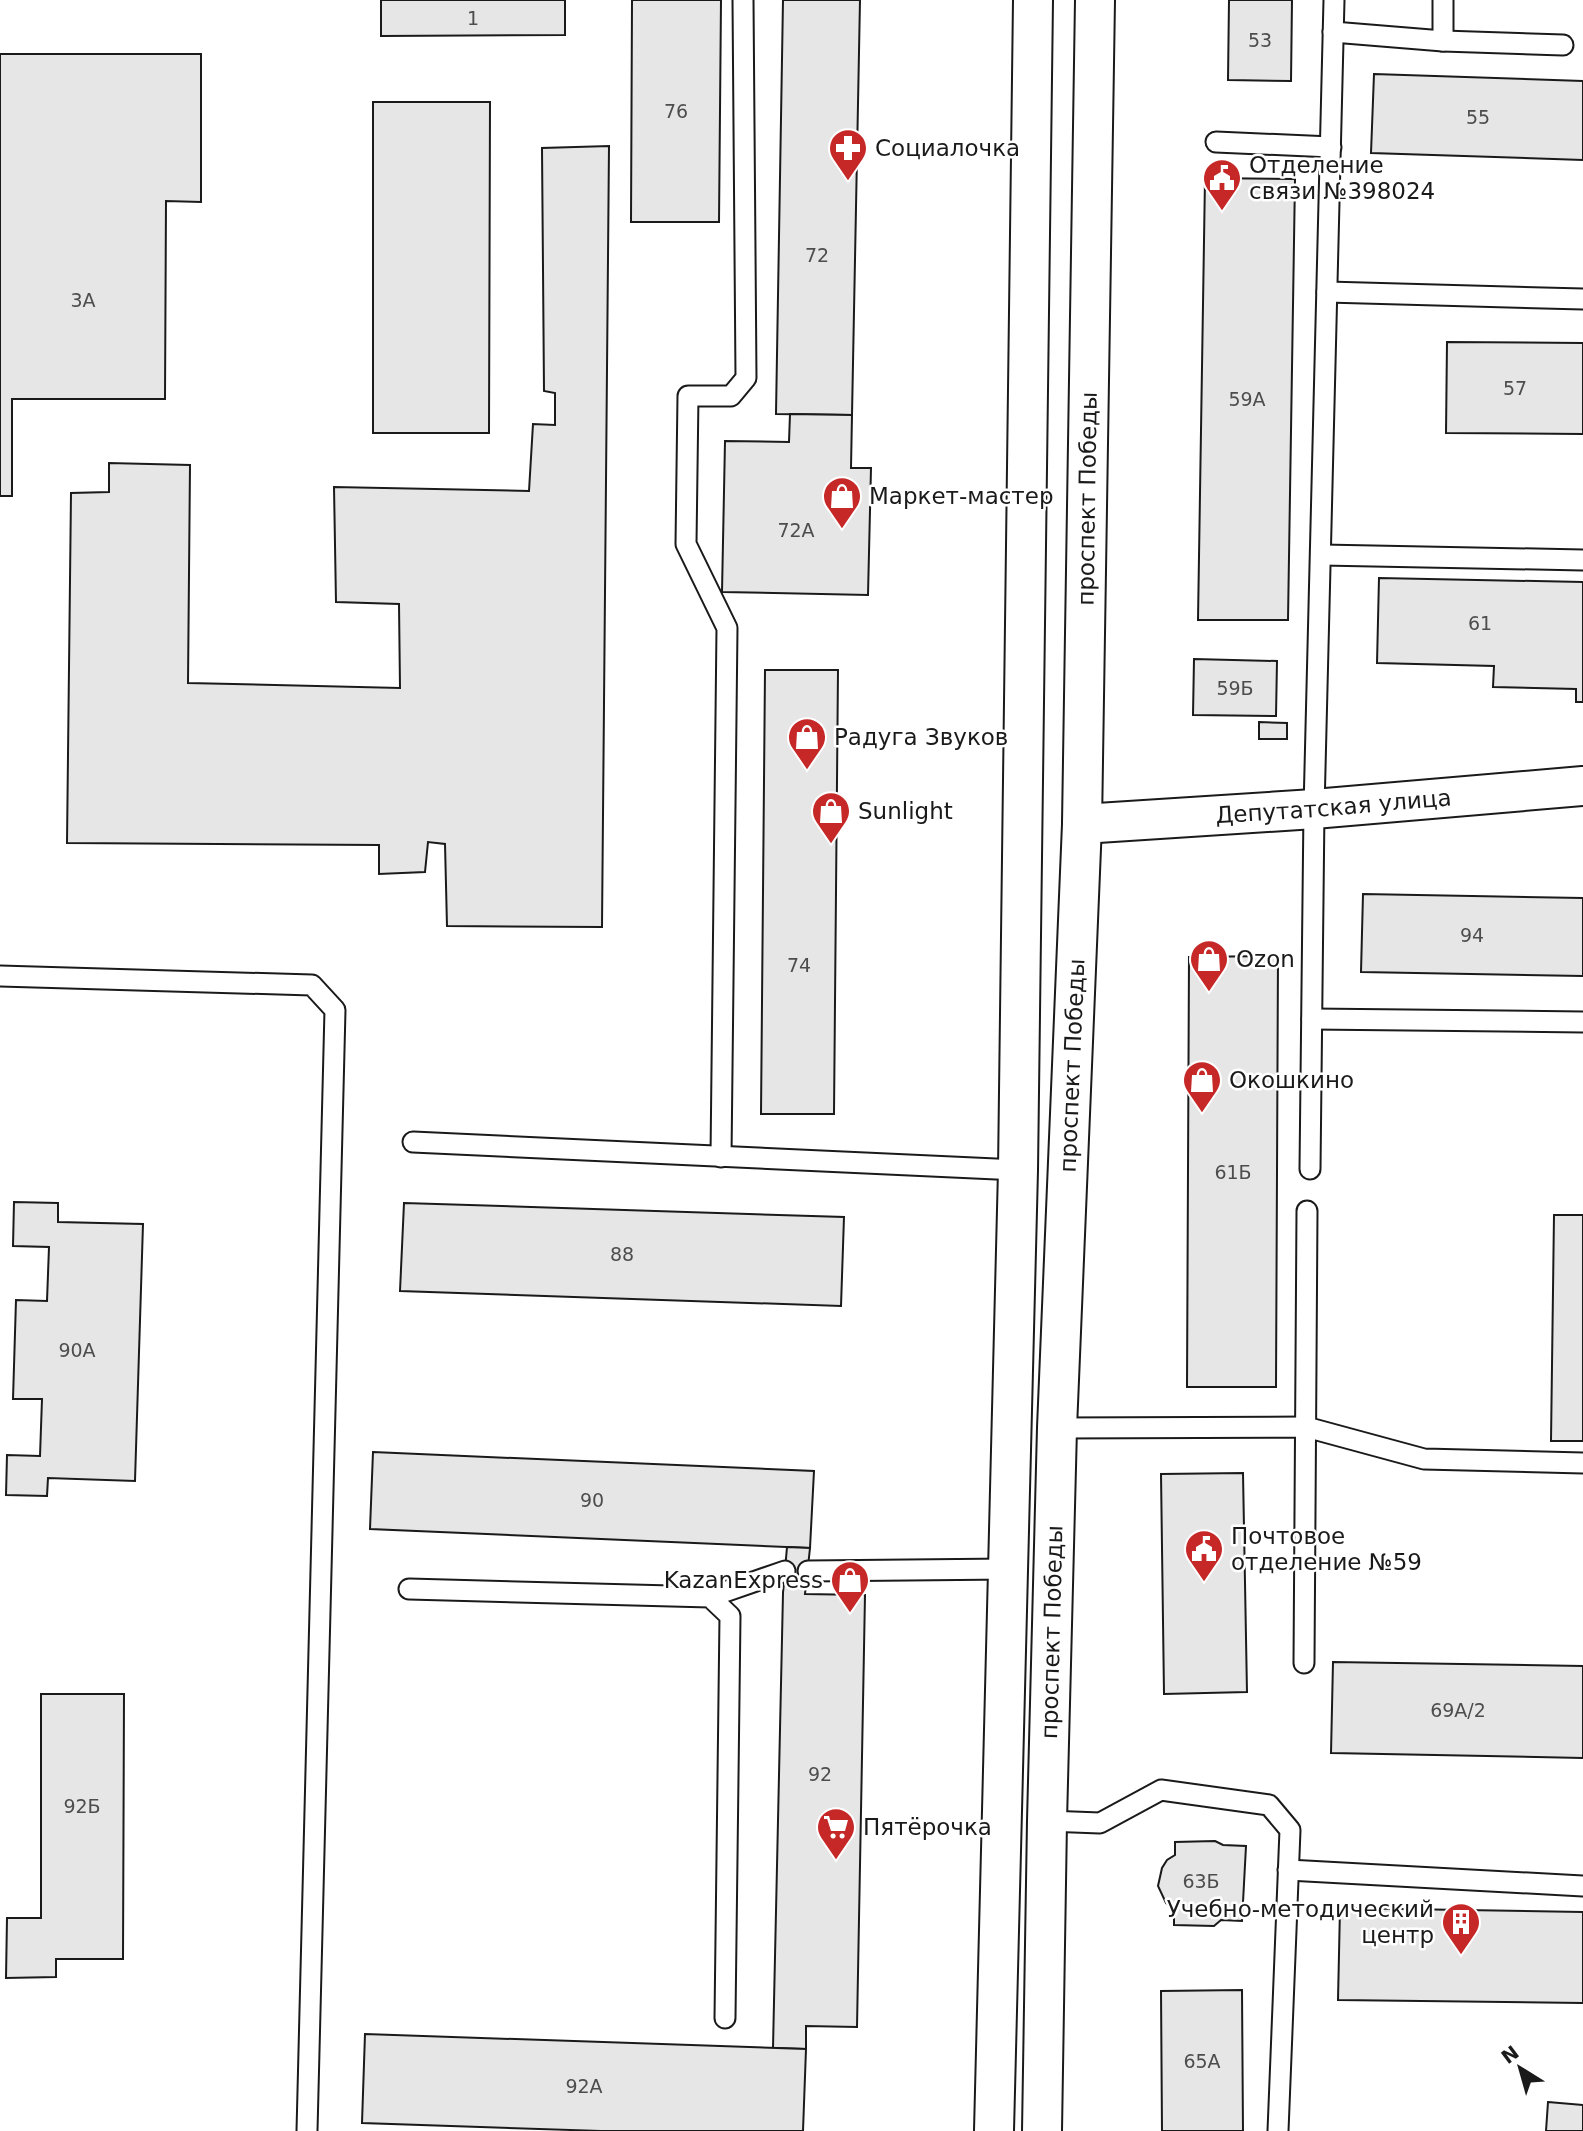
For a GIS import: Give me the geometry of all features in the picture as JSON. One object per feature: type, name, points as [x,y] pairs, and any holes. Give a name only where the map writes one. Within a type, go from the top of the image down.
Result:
[{"type":"main road","name":"проспект Победы","points":[[994,2131],[1017,1170],[1033,0]]},
{"type":"main road","name":"проспект Победы","points":[[1042,2131],[1057,1428],[1082,824],[1095,0]]},
{"type":"main road","name":"Депутатская улица","points":[[1082,824],[1314,809],[1583,786]]},
{"type":"lane","points":[[721,1157],[727,628],[686,544],[688,396],[731,396],[746,378],[743,0]]},
{"type":"lane","points":[[1310,1170],[1314,809],[1334,0]]},
{"type":"lane","points":[[1443,0],[1443,41]]},
{"type":"lane","points":[[1334,32],[1443,41],[1563,45]]},
{"type":"lane","points":[[1216,142],[1331,147]]},
{"type":"lane","points":[[1327,292],[1583,299]]},
{"type":"lane","points":[[1322,555],[1583,560]]},
{"type":"lane","points":[[0,976],[312,985],[335,1010],[307,2131]]},
{"type":"lane","points":[[1312,1018],[1583,1022]]},
{"type":"lane","points":[[412,1142],[1017,1170]]},
{"type":"lane","points":[[1304,1663],[1307,1211]]},
{"type":"lane","points":[[1057,1428],[1306,1427],[1424,1459],[1583,1463]]},
{"type":"lane","points":[[808,1571],[1008,1569]]},
{"type":"lane","points":[[409,1589],[709,1597],[785,1571]]},
{"type":"lane","points":[[709,1597],[730,1616],[725,2018]]},
{"type":"lane","points":[[1047,1821],[1100,1823],[1161,1790],[1269,1805],[1290,1830],[1278,2131]]},
{"type":"lane","points":[[1288,1870],[1583,1886]]},
{"type":"building","points":[[381,0],[565,0],[565,35],[381,36]]},
{"type":"building","points":[[632,0],[721,0],[719,222],[631,222]]},
{"type":"building","points":[[783,0],[860,0],[852,415],[776,414]]},
{"type":"building","points":[[1229,0],[1292,0],[1291,81],[1228,80]]},
{"type":"building","points":[[0,54],[201,54],[201,202],[166,201],[165,399],[12,399],[12,496],[0,496]]},
{"type":"building","points":[[1374,74],[1583,81],[1583,160],[1371,153]]},
{"type":"building","points":[[373,102],[490,102],[489,433],[373,433]]},
{"type":"building","points":[[609,146],[602,927],[447,926],[445,844],[428,842],[425,872],[379,874],[379,845],[67,843],[71,493],[109,492],[109,463],[190,465],[188,683],[400,688],[399,604],[336,602],[334,487],[529,491],[533,424],[555,425],[555,393],[544,391],[542,148]]},
{"type":"building","points":[[1205,178],[1295,179],[1288,620],[1198,620]]},
{"type":"building","points":[[1447,342],[1583,343],[1583,434],[1446,433]]},
{"type":"building","points":[[790,414],[852,415],[851,468],[871,468],[868,595],[722,592],[725,441],[789,442]]},
{"type":"building","points":[[1379,578],[1583,582],[1583,702],[1576,702],[1576,689],[1493,687],[1494,666],[1377,663]]},
{"type":"building","points":[[1194,659],[1277,661],[1276,716],[1193,715]]},
{"type":"building","points":[[765,670],[838,670],[834,1114],[761,1114]]},
{"type":"building","points":[[1259,722],[1287,723],[1287,739],[1259,739]]},
{"type":"building","points":[[1363,894],[1583,898],[1583,976],[1361,972]]},
{"type":"building","points":[[1278,956],[1276,1387],[1187,1387],[1189,957]]},
{"type":"building","points":[[14,1202],[58,1203],[58,1222],[143,1224],[135,1481],[48,1478],[47,1496],[6,1495],[7,1455],[40,1456],[42,1399],[13,1399],[16,1300],[47,1301],[49,1247],[13,1246]]},
{"type":"building","points":[[404,1203],[844,1217],[841,1306],[400,1291]]},
{"type":"building","points":[[1554,1215],[1583,1215],[1583,1441],[1551,1441]]},
{"type":"building","points":[[373,1452],[814,1471],[810,1548],[370,1529]]},
{"type":"building","points":[[1243,1473],[1247,1692],[1164,1694],[1161,1474]]},
{"type":"building","points":[[787,1547],[810,1548],[805,1594],[865,1595],[857,2027],[806,2026],[806,2049],[773,2048],[783,1593]]},
{"type":"building","points":[[1333,1662],[1583,1666],[1583,1758],[1331,1753]]},
{"type":"building","points":[[41,1694],[124,1694],[123,1959],[56,1959],[56,1977],[6,1978],[7,1918],[41,1918]]},
{"type":"building","points":[[1215,1841],[1223,1845],[1246,1846],[1242,1921],[1221,1920],[1214,1926],[1174,1925],[1174,1909],[1166,1903],[1158,1886],[1162,1868],[1167,1860],[1175,1855],[1175,1842]]},
{"type":"building","name":"Учебно-методический центр","points":[[1340,1908],[1583,1912],[1583,2003],[1338,2000]]},
{"type":"building","points":[[1242,1990],[1243,2131],[1162,2131],[1161,1991]]},
{"type":"building","points":[[365,2034],[806,2049],[803,2131],[601,2131],[362,2123]]},
{"type":"building","points":[[1548,2102],[1583,2105],[1583,2131],[1546,2131]]},
{"type":"place","name":"Социалочка","points":[[848,182]]},
{"type":"place","name":"Отделение связи №398024","points":[[1222,212]]},
{"type":"place","name":"Маркет-мастер","points":[[842,530]]},
{"type":"place","name":"Радуга Звуков","points":[[807,771]]},
{"type":"place","name":"Sunlight","points":[[831,845]]},
{"type":"place","name":"Ozon","points":[[1209,993]]},
{"type":"place","name":"Окошкино","points":[[1202,1114]]},
{"type":"place","name":"Почтовое отделение №59","points":[[1204,1583]]},
{"type":"place","name":"KazanExpress","points":[[850,1614]]},
{"type":"place","name":"Пятёрочка","points":[[836,1861]]},
{"type":"place","name":"Учебно-методический центр","points":[[1461,1956]]}]
